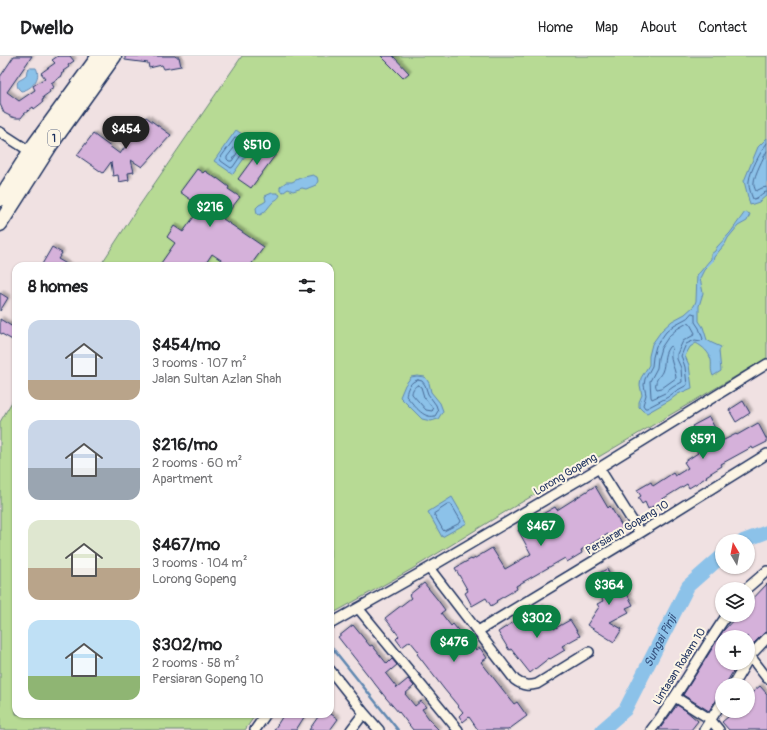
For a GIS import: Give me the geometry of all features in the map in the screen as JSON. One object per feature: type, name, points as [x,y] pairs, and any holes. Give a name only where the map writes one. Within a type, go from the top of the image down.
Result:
[{"type":"main road","name":"1","points":[[0,199],[35,155],[99,56]]},
{"type":"main road","name":"1","points":[[0,224],[35,155],[51,144],[114,56]]},
{"type":"street","points":[[0,132],[35,155]]},
{"type":"street","name":"Lorong Gopeng","points":[[334,622],[429,568],[599,468],[767,364]]},
{"type":"street","name":"Persiaran Gopeng 10","points":[[478,631],[767,454]]},
{"type":"street","points":[[599,468],[640,533]]},
{"type":"street","points":[[429,568],[520,684],[537,684],[589,652]]},
{"type":"street","points":[[754,582],[767,571]]},
{"type":"street","points":[[358,608],[458,730]]},
{"type":"street","name":"Lintasan Rokam 10","points":[[651,730],[675,697],[721,622]]},
{"type":"street","points":[[755,652],[767,638]]},
{"type":"street","points":[[755,667],[767,678]]},
{"type":"street","points":[[334,675],[379,730]]},
{"type":"street","points":[[675,697],[710,719],[720,730]]},
{"type":"street","points":[[704,730],[715,712]]},
{"type":"street","points":[[352,730],[364,713]]},
{"type":"street","points":[[255,730],[263,718]]},
{"type":"green space","points":[[242,56],[767,56],[767,358],[505,512],[412,569],[334,613],[334,262],[103,262],[137,209]]},
{"type":"green space","points":[[12,402],[12,718],[253,718],[245,730],[0,730],[0,422]]},
{"type":"water","points":[[29,68],[36,68],[38,76],[37,79],[32,86],[21,91],[18,88],[17,83],[26,76]]},
{"type":"water","points":[[236,130],[255,143],[233,174],[214,161]]},
{"type":"water","points":[[767,138],[767,195],[759,202],[750,205],[744,181],[758,147]]},
{"type":"water","points":[[313,175],[317,177],[318,181],[316,185],[306,189],[302,188],[293,191],[288,189],[284,192],[280,191],[280,187],[286,182],[292,182],[300,178]]},
{"type":"water","points":[[272,193],[277,193],[280,195],[264,212],[260,215],[257,214],[256,208],[266,201],[265,196]]},
{"type":"water","points":[[745,212],[750,214],[747,221],[738,226],[728,238],[714,257],[713,261],[704,270],[700,278],[703,293],[699,306],[699,321],[703,327],[707,340],[721,347],[719,351],[721,371],[713,376],[709,355],[696,343],[690,347],[685,356],[689,365],[692,388],[678,394],[647,413],[643,411],[639,407],[639,402],[642,395],[640,385],[641,378],[649,365],[649,356],[652,344],[662,330],[694,306],[696,301],[697,275],[711,259],[711,254],[730,233]]},
{"type":"water","points":[[411,377],[425,377],[429,383],[431,392],[440,403],[443,411],[438,419],[431,421],[422,419],[400,397],[405,385]]},
{"type":"water","points":[[452,497],[467,523],[442,537],[428,512]]},
{"type":"building","points":[[14,56],[32,56],[7,92],[19,101],[35,90],[33,86],[45,78],[41,73],[55,63],[52,60],[58,56],[70,56],[74,61],[63,71],[64,72],[61,74],[62,76],[51,83],[54,87],[43,97],[43,102],[34,109],[33,107],[21,118],[12,117],[4,113],[0,104],[0,77]]},
{"type":"building","points":[[125,56],[175,56],[179,57],[181,66],[164,69],[162,65],[149,68],[148,63],[125,60]]},
{"type":"building","points":[[381,56],[393,56],[409,73],[403,78]]},
{"type":"building","points":[[146,117],[171,135],[142,167],[131,160],[134,172],[128,173],[129,180],[119,182],[118,175],[113,176],[111,162],[103,173],[77,155],[93,134],[120,154]]},
{"type":"building","points":[[263,145],[276,154],[251,188],[238,179]]},
{"type":"building","points":[[197,169],[203,173],[205,171],[217,178],[229,187],[228,189],[240,197],[223,219],[264,247],[253,262],[224,262],[212,254],[207,262],[162,262],[175,243],[167,237],[174,226],[183,232],[201,207],[180,192]]},
{"type":"building","points":[[52,247],[62,253],[58,259],[63,262],[43,262]]},
{"type":"building","points":[[0,293],[8,298],[0,311]]},
{"type":"building","points":[[0,319],[12,326],[12,340],[0,333]]},
{"type":"building","points":[[743,401],[750,413],[736,422],[729,410]]},
{"type":"building","points":[[709,417],[722,441],[736,434],[737,435],[758,423],[767,442],[753,449],[752,447],[721,464],[722,466],[689,488],[687,484],[661,500],[664,504],[655,509],[653,506],[648,509],[645,502],[642,504],[638,498],[641,496],[637,490],[651,482],[653,486],[673,473],[675,476],[688,468],[684,462],[698,453],[687,435],[695,431],[692,426]]},
{"type":"building","points":[[595,486],[608,508],[610,506],[623,528],[609,536],[608,534],[581,550],[582,553],[567,562],[565,558],[516,586],[517,589],[496,601],[497,602],[491,606],[486,598],[472,606],[465,593],[468,591],[455,568],[492,548],[505,569],[531,554],[518,530],[540,518],[539,516],[555,507],[557,510]]},
{"type":"building","points":[[607,569],[621,597],[627,594],[633,605],[626,608],[629,612],[610,622],[622,629],[614,642],[587,625],[599,607],[597,604],[603,601],[591,577]]},
{"type":"building","points":[[424,583],[445,610],[441,613],[451,626],[453,624],[476,650],[480,648],[487,658],[481,662],[514,704],[517,702],[527,716],[508,730],[478,730],[469,717],[463,722],[459,716],[463,712],[417,654],[419,652],[410,641],[402,647],[396,639],[399,636],[385,618],[411,598],[409,595]]},
{"type":"building","points":[[767,584],[767,632],[755,642],[755,630],[724,630],[731,622],[755,622],[755,597]]},
{"type":"building","points":[[541,607],[554,629],[570,620],[580,636],[562,646],[565,650],[550,659],[549,658],[530,673],[511,649],[509,650],[498,632]]},
{"type":"building","points":[[353,625],[387,664],[392,659],[397,665],[386,674],[397,688],[408,679],[414,686],[405,694],[415,706],[421,701],[426,707],[422,709],[439,730],[413,730],[386,698],[338,637]]},
{"type":"building","points":[[715,644],[715,670],[734,670],[729,678],[715,678],[715,701],[709,711],[683,695]]},
{"type":"building","points":[[760,686],[767,694],[767,730],[729,730],[722,722],[727,718],[755,718],[755,690]]},
{"type":"building","points":[[677,705],[698,721],[691,730],[659,730]]},
{"type":"building","points":[[334,716],[338,719],[330,730],[309,730],[317,718],[334,718]]},
{"type":"building","points":[[282,718],[304,718],[296,730],[274,730]]},
{"type":"waterway","name":"Sungai Pinji","points":[[755,536],[767,532]]},
{"type":"waterway","name":"Sungai Pinji","points":[[602,730],[625,710],[688,586],[715,562]]},
{"type":"waterway","points":[[334,650],[398,730]]}]
